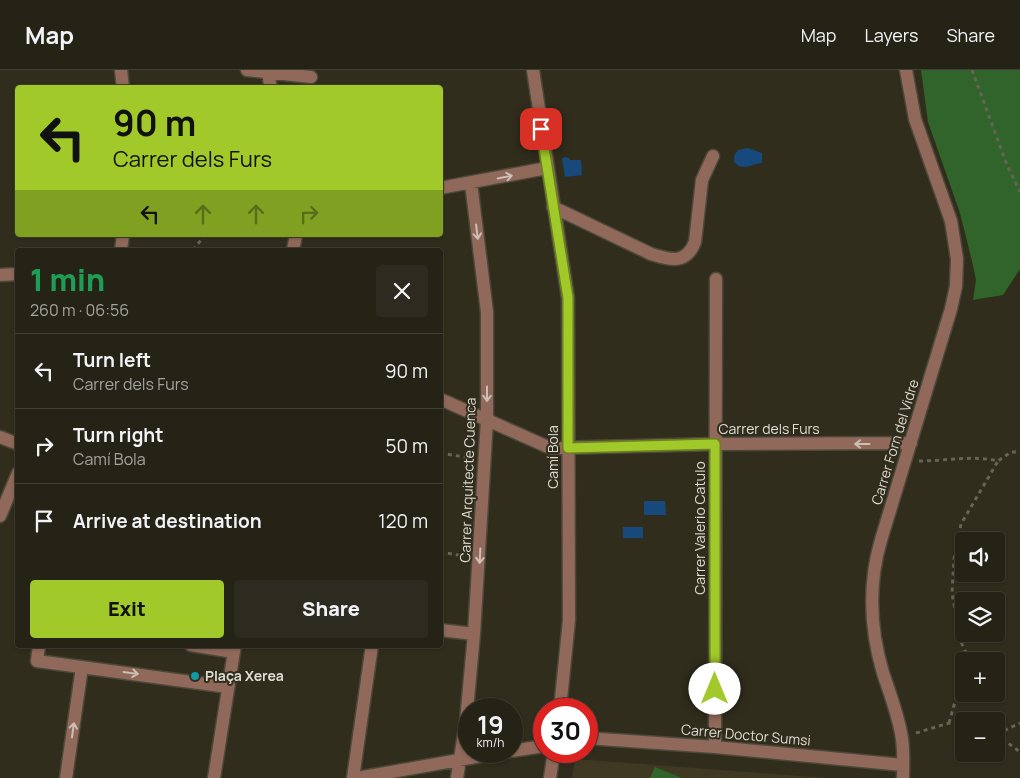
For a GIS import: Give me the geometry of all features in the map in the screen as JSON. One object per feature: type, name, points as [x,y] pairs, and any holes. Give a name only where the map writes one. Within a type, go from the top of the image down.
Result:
[{"type":"street","points":[[121,70],[123,85]]},
{"type":"street","points":[[247,70],[267,71],[310,78]]},
{"type":"street","name":"Camí Bola","points":[[532,70],[568,298],[569,620],[561,698]]},
{"type":"street","name":"Carrer Forn del Vidre","points":[[903,778],[902,737],[877,650],[872,586],[877,554],[951,309],[956,286],[957,258],[951,221],[915,119],[906,70]]},
{"type":"street","points":[[267,71],[270,85]]},
{"type":"street","points":[[553,207],[651,254],[664,258],[679,259],[686,256],[692,250],[695,242],[702,180],[712,156]]},
{"type":"street","points":[[443,188],[547,168]]},
{"type":"street","name":"Carrer Arquitecte Cuenca","points":[[467,698],[474,634],[487,419],[487,312],[471,183]]},
{"type":"street","points":[[0,275],[15,274]]},
{"type":"street","name":"Carrer Valerio Catulo","points":[[715,747],[716,279]]},
{"type":"street","name":"Carrer dels Furs","points":[[443,400],[548,447],[911,443]]},
{"type":"street","points":[[0,437],[15,443]]},
{"type":"street","points":[[0,516],[15,480]]},
{"type":"street","points":[[443,630],[474,634]]},
{"type":"street","points":[[39,648],[37,661],[228,687]]},
{"type":"street","points":[[372,648],[355,778],[458,760]]},
{"type":"street","points":[[214,778],[234,649]]},
{"type":"street","points":[[66,778],[82,667]]},
{"type":"street","name":"Carrer Doctor Sumsi","points":[[598,739],[715,747],[903,765]]},
{"type":"street","name":"Carrer Arquitecte Cuenca","points":[[457,778],[460,763]]},
{"type":"street","points":[[550,778],[552,763]]},
{"type":"path","points":[[972,70],[1007,165],[1020,192]]},
{"type":"path","points":[[195,248],[203,237]]},
{"type":"path","points":[[966,652],[961,642],[952,593],[954,559],[961,524],[998,461],[1011,452],[1020,452]]},
{"type":"path","points":[[443,453],[471,458]]},
{"type":"path","points":[[906,460],[941,461],[980,457],[998,461]]},
{"type":"path","points":[[443,552],[464,556]]},
{"type":"path","points":[[949,723],[955,702]]},
{"type":"path","points":[[902,737],[949,723],[955,724]]},
{"type":"path","points":[[1005,731],[1020,724]]},
{"type":"path","points":[[1005,740],[1020,752]]},
{"type":"shaded area","points":[[598,761],[828,778],[572,778],[574,763],[598,763]]},
{"type":"green space","points":[[921,70],[1020,70],[1020,269],[1003,295],[973,300],[976,280],[972,261],[960,213],[928,122]]},
{"type":"green space","points":[[655,767],[682,778],[650,778]]},
{"type":"water","points":[[748,148],[762,153],[762,163],[741,167],[734,162],[734,156],[738,150]]},
{"type":"water","points":[[564,157],[570,160],[581,160],[582,175],[565,177],[562,159]]},
{"type":"water","points":[[644,501],[665,501],[666,515],[644,515]]},
{"type":"water","points":[[623,527],[643,527],[643,538],[623,538]]},
{"type":"place","name":"Plaça Xerea","points":[[195,676]]},
{"type":"route","points":[[541,129],[568,298],[568,448],[715,444],[715,689]]}]
